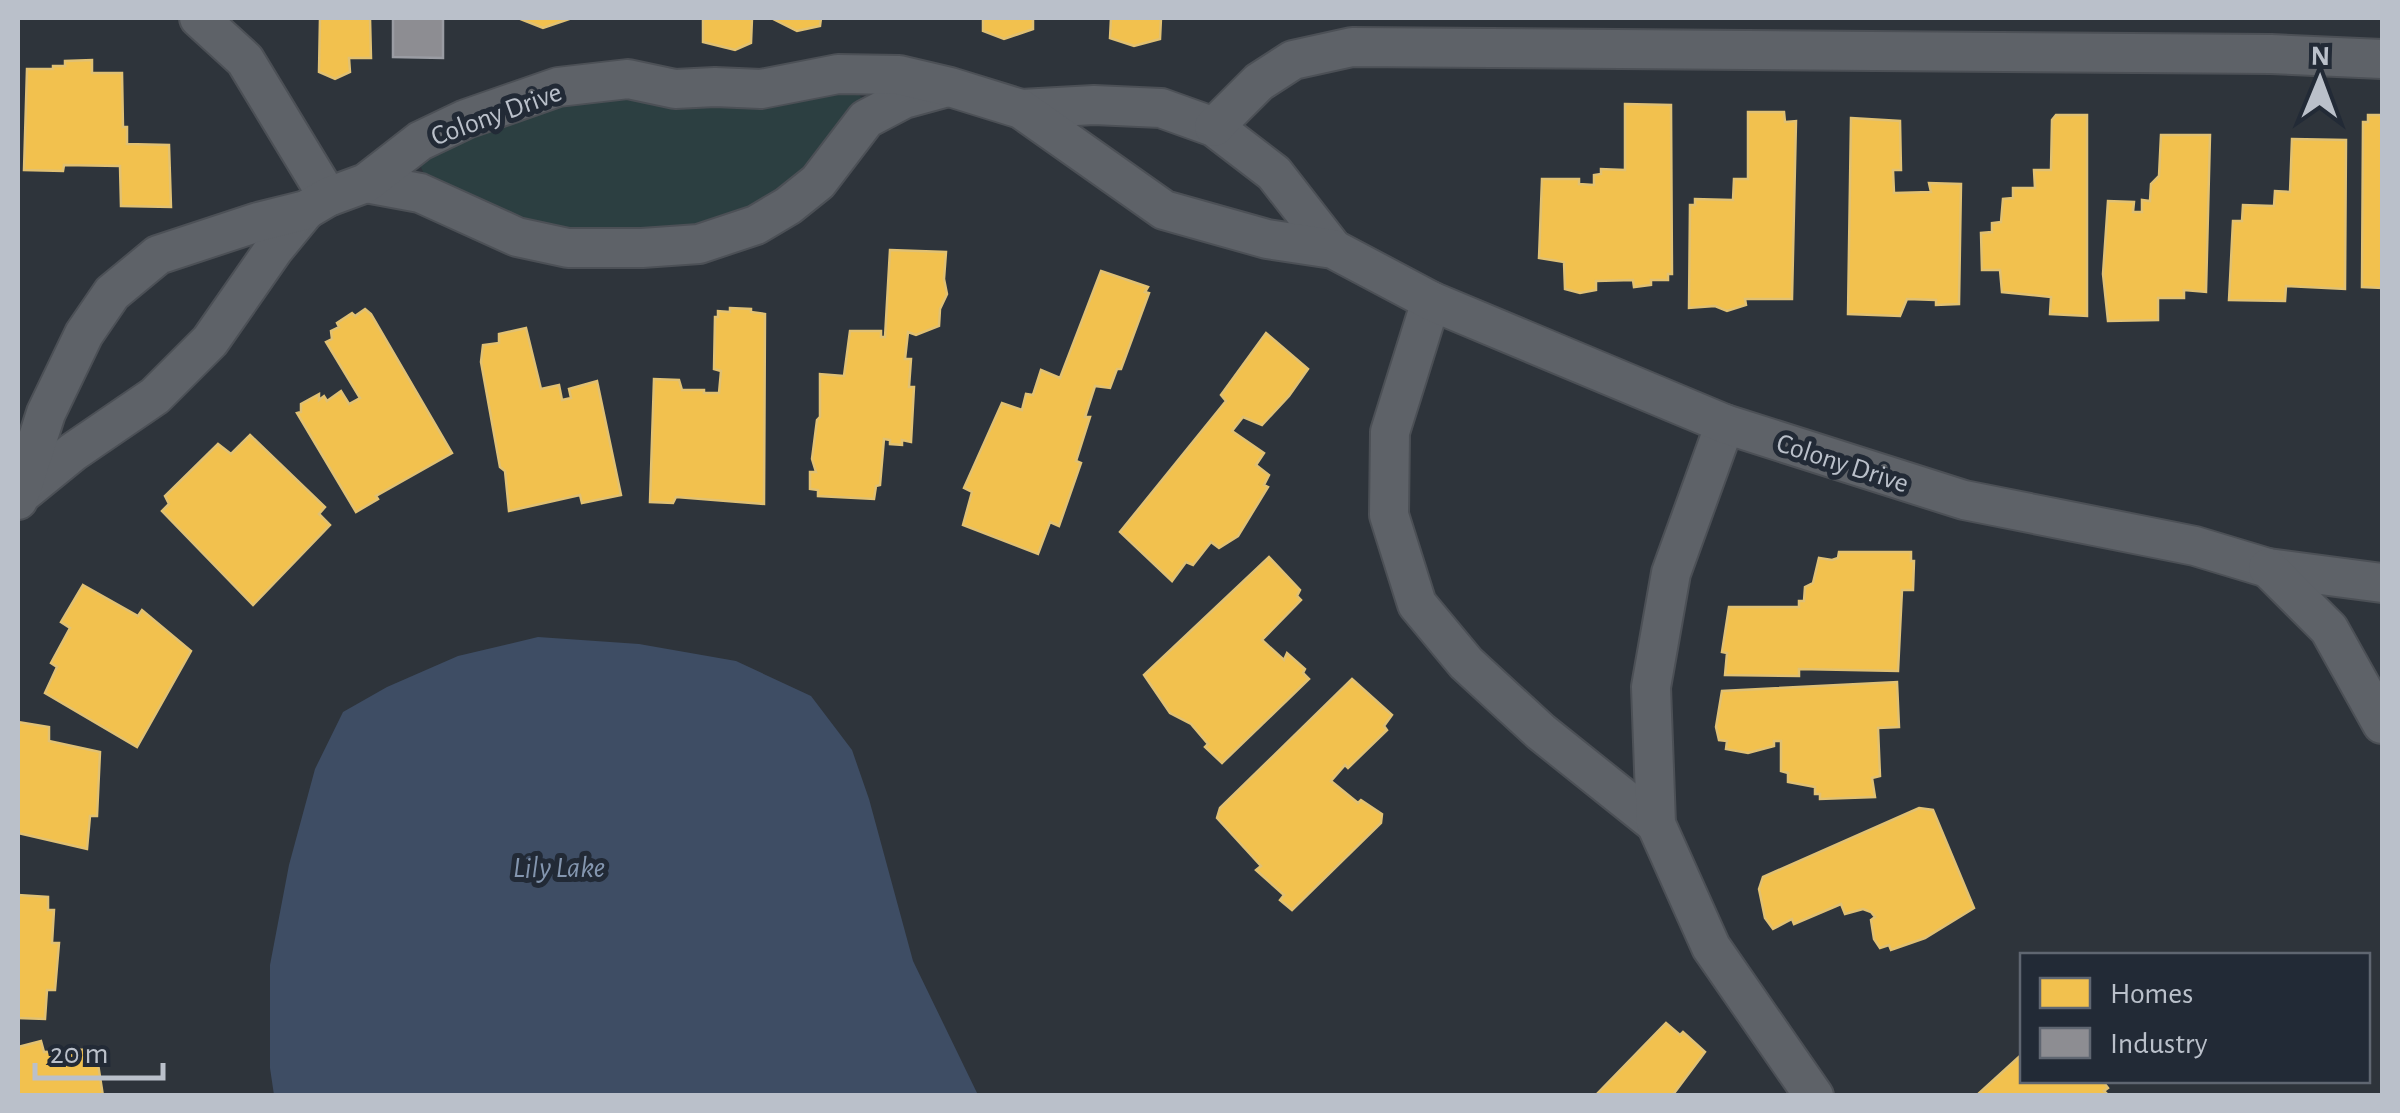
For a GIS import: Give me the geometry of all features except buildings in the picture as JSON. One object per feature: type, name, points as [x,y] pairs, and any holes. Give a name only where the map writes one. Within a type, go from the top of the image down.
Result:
[{"type":"street","points":[[18,498],[73,452],[155,396],[210,342],[274,249],[317,204],[245,60],[200,18]]},
{"type":"street","points":[[1214,127],[1259,82],[1293,60],[1352,47],[2231,54],[2382,59]]},
{"type":"street","name":"Colony Drive","points":[[18,498],[46,414],[84,334],[112,293],[158,255],[317,204],[366,183],[420,141],[466,119],[558,86],[628,78],[675,89],[761,89],[838,74],[899,76],[1022,109],[1164,210],[1267,240],[1333,249],[1431,301],[1725,424],[1964,500],[2195,546],[2268,568],[2382,583]]},
{"type":"street","points":[[366,183],[420,192],[517,237],[568,248],[699,244],[756,226],[788,206],[818,182],[866,119],[904,99],[950,87]]},
{"type":"street","name":"Colony Drive","points":[[1022,109],[1094,105],[1161,108],[1214,127],[1274,173],[1333,249]]},
{"type":"street","points":[[1431,301],[1390,432],[1388,514],[1417,604],[1466,663],[1541,732],[1656,824]]},
{"type":"street","points":[[1725,424],[1671,573],[1654,668],[1651,687],[1656,824],[1711,947],[1814,1096]]},
{"type":"street","points":[[2268,568],[2329,629],[2382,724]]},
{"type":"shaded area","points":[[850,85],[862,98],[859,107],[787,188],[708,228],[577,237],[511,222],[427,182],[421,167],[425,154],[455,136],[593,95]]},
{"type":"water","name":"Lily Lake","points":[[538,637],[639,644],[736,661],[811,696],[852,750],[913,961],[978,1095],[274,1095],[270,1068],[270,965],[289,865],[315,769],[343,712],[387,687],[458,656]]}]
